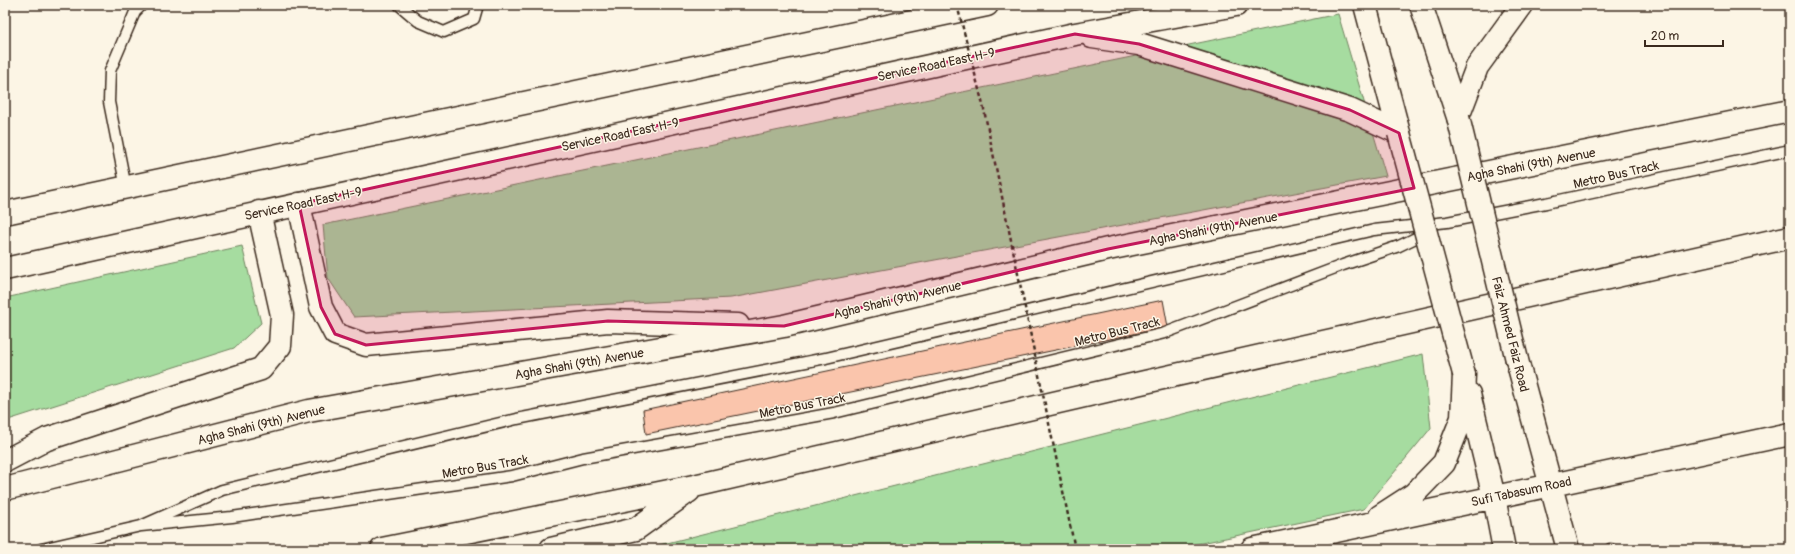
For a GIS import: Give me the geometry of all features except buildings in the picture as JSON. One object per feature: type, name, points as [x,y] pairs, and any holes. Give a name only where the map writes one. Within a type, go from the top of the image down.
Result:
[{"type":"main road","points":[[5,213],[987,5]]},
{"type":"main road","name":"Service Road East H-9","points":[[5,269],[1075,34],[1236,5]]},
{"type":"main road","points":[[1365,5],[1464,374],[1494,496],[1504,549]]},
{"type":"main road","name":"Faiz Ahmed Faiz Road","points":[[1421,5],[1458,117],[1517,360],[1568,549]]},
{"type":"main road","points":[[1458,117],[1477,67],[1522,5]]},
{"type":"main road","points":[[1075,34],[1139,44],[1350,110],[1399,132]]},
{"type":"main road","name":"Agha Shahi (9th) Avenue","points":[[5,490],[309,411],[784,326],[1108,249],[1790,111]]},
{"type":"main road","points":[[300,204],[321,307],[335,334],[366,345],[608,321],[784,326]]},
{"type":"main road","points":[[5,461],[48,440],[260,369],[280,346],[282,315],[259,212]]},
{"type":"main road","points":[[382,549],[694,486],[1145,382],[1790,237]]},
{"type":"main road","points":[[1368,524],[1414,494],[1444,463],[1462,418],[1464,374]]},
{"type":"main road","name":"Sufi Tabasum Road","points":[[1252,549],[1494,496],[1790,434]]},
{"type":"main road","points":[[551,549],[636,529],[694,486]]},
{"type":"lane","points":[[126,188],[109,102],[110,71],[135,12],[142,5]]},
{"type":"lane","points":[[399,5],[418,22],[444,32],[474,19],[478,5]]},
{"type":"lane","name":"Metro Bus Track","points":[[141,526],[222,490],[517,419],[826,358],[1374,230],[1447,222],[1546,203],[1790,150]]},
{"type":"lane","name":"Metro Bus Track","points":[[41,549],[141,526],[240,516],[512,476],[583,458],[834,413],[1165,333],[1343,265],[1399,246],[1447,222]]},
{"type":"path","points":[[957,5],[983,104],[1075,549]]},
{"type":"highlighted area","points":[[1075,34],[1139,44],[1350,110],[1399,133],[1414,188],[1108,249],[784,326],[608,321],[366,345],[335,334],[321,307],[299,204]]},
{"type":"green space","points":[[1338,14],[1386,176],[731,298],[354,317],[328,278],[323,225]]},
{"type":"green space","points":[[242,246],[261,323],[234,348],[5,421],[5,298]]},
{"type":"green space","points":[[1423,354],[1431,428],[1364,509],[1173,549],[643,549]]}]
